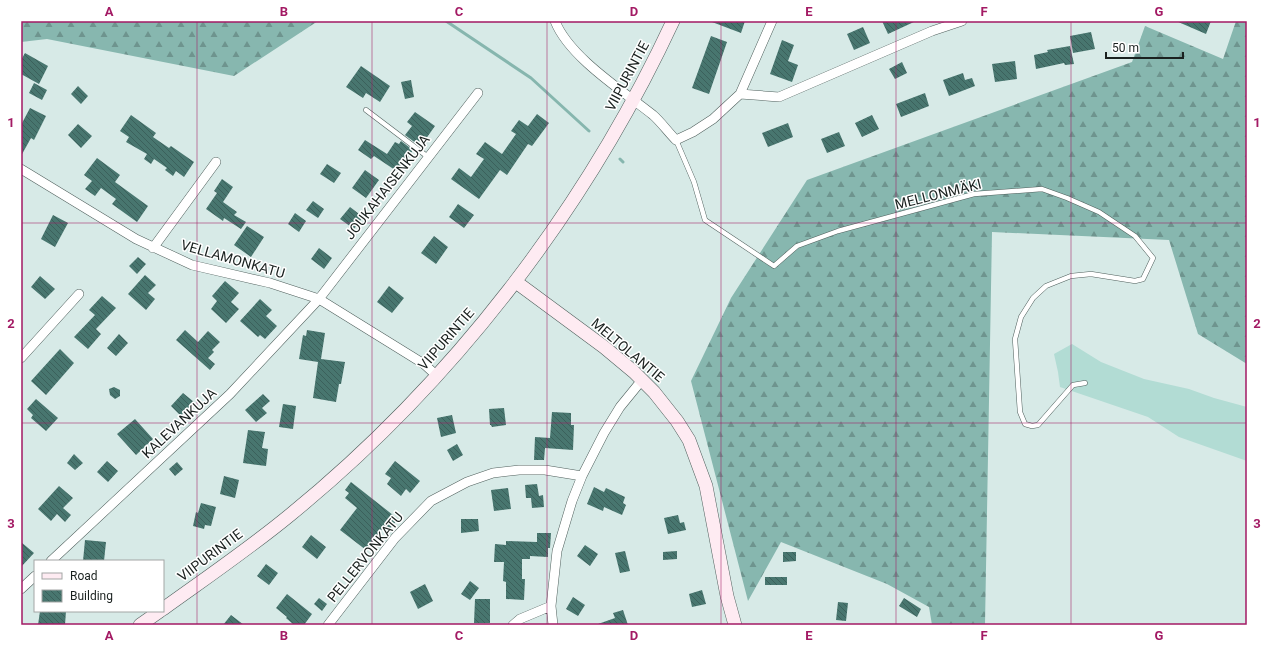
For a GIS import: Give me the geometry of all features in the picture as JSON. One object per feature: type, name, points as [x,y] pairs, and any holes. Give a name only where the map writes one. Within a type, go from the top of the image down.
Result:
[{"type":"main road","name":"VIIPURINTIE","points":[[164,608],[289,515],[321,489],[397,417],[473,334],[516,282],[596,164],[633,100],[673,21]]},
{"type":"main road","name":"MELTOLANTIE","points":[[516,282],[604,347],[642,380],[665,404],[689,440],[706,486],[727,596],[735,625]]},
{"type":"main road","points":[[140,625],[159,612]]},
{"type":"street","points":[[555,21],[559,31],[579,55],[619,90],[654,116],[676,140],[693,132],[713,119],[740,94],[772,21]]},
{"type":"street","points":[[740,94],[779,97],[932,31],[962,21]]},
{"type":"street","name":"JOUKAHAISENKUJA","points":[[319,299],[478,93]]},
{"type":"street","points":[[153,248],[216,162]]},
{"type":"street","name":"VELLAMONKATU","points":[[21,169],[153,248],[192,265],[270,283],[319,299],[424,364],[436,375]]},
{"type":"street","points":[[21,358],[79,294]]},
{"type":"street","name":"KALEVANKUJA","points":[[52,560],[230,394],[319,299]]},
{"type":"street","points":[[553,625],[551,606],[557,551],[572,501],[582,476],[601,438],[620,407],[642,380]]},
{"type":"street","name":"PELLERVONKATU","points":[[328,625],[395,538],[431,501],[467,482],[493,474],[519,470],[545,470],[582,476]]},
{"type":"street","points":[[21,589],[34,577]]},
{"type":"street","points":[[513,625],[520,620],[551,606]]},
{"type":"lane","points":[[366,110],[428,158]]},
{"type":"lane","name":"MELLONMÄKI","points":[[676,140],[694,182],[705,220],[774,266],[797,246],[838,231],[974,194],[1042,189],[1099,212],[1135,236],[1153,258],[1144,279],[1135,281],[1091,274],[1071,276],[1046,286],[1033,298],[1021,318],[1015,339],[1020,412],[1024,424],[1032,426],[1038,425],[1073,385],[1085,383]]},
{"type":"green space","points":[[21,21],[318,21],[234,76],[47,39],[21,42]]},
{"type":"green space","points":[[1236,21],[1247,21],[1247,364],[1198,334],[1169,240],[992,232],[985,625],[932,625],[929,607],[887,584],[781,542],[748,601],[691,381],[731,298],[807,180],[1132,62],[1145,26],[1223,59]]},
{"type":"green space","points":[[1072,344],[1101,362],[1144,379],[1189,389],[1247,407],[1247,461],[1179,437],[1148,417],[1060,387],[1054,354]]},
{"type":"building","points":[[712,21],[745,21],[741,33]]},
{"type":"building","points":[[882,21],[916,21],[888,34]]},
{"type":"building","points":[[1176,21],[1211,21],[1206,34]]},
{"type":"building","points":[[863,27],[870,43],[854,50],[847,34]]},
{"type":"building","points":[[1091,32],[1095,49],[1073,53],[1070,36]]},
{"type":"building","points":[[711,36],[727,42],[709,94],[692,88]]},
{"type":"building","points":[[782,40],[794,45],[788,61],[798,65],[792,82],[770,74]]},
{"type":"building","points":[[1070,46],[1074,64],[1065,65],[1064,63],[1036,69],[1034,55],[1048,52],[1047,50]]},
{"type":"building","points":[[25,53],[48,66],[39,84],[21,74],[21,60]]},
{"type":"building","points":[[1015,61],[1017,79],[995,82],[992,64]]},
{"type":"building","points":[[902,62],[907,73],[895,79],[889,69]]},
{"type":"building","points":[[361,66],[390,86],[380,102],[366,93],[363,98],[346,87]]},
{"type":"building","points":[[963,73],[965,80],[972,78],[975,86],[949,96],[943,80]]},
{"type":"building","points":[[411,80],[414,97],[405,99],[401,82]]},
{"type":"building","points":[[34,83],[47,90],[42,100],[29,93]]},
{"type":"building","points":[[78,86],[88,96],[81,104],[71,94]]},
{"type":"building","points":[[925,93],[929,106],[901,117],[896,104]]},
{"type":"building","points":[[30,108],[46,116],[34,140],[31,138],[21,156],[21,125]]},
{"type":"building","points":[[415,112],[435,126],[423,143],[420,141],[417,144],[405,135],[412,126],[407,122]]},
{"type":"building","points":[[537,114],[549,123],[532,146],[528,144],[507,175],[500,170],[479,199],[451,179],[459,168],[471,177],[484,159],[476,154],[485,142],[502,154],[516,134],[511,131],[519,120],[528,126]]},
{"type":"building","points":[[131,115],[156,133],[153,137],[169,148],[171,146],[194,162],[184,177],[176,171],[173,176],[165,170],[167,168],[154,159],[151,164],[144,159],[147,154],[126,142],[129,137],[120,131]]},
{"type":"building","points":[[872,115],[879,129],[862,137],[855,123]]},
{"type":"building","points":[[788,123],[793,137],[768,147],[762,133]]},
{"type":"building","points":[[78,124],[92,136],[81,148],[68,135]]},
{"type":"building","points":[[839,132],[845,146],[827,153],[821,139]]},
{"type":"building","points":[[365,140],[387,154],[395,142],[399,144],[401,141],[413,150],[398,172],[374,156],[371,159],[358,150]]},
{"type":"building","points":[[97,158],[120,175],[115,182],[148,206],[137,222],[112,204],[116,199],[101,188],[95,196],[85,189],[92,181],[84,175]]},
{"type":"building","points":[[327,164],[341,173],[334,183],[320,174]]},
{"type":"building","points":[[365,170],[379,180],[366,198],[352,188]]},
{"type":"building","points":[[222,179],[233,187],[223,202],[237,212],[234,215],[246,222],[241,229],[224,218],[223,221],[206,209],[217,193],[214,191]]},
{"type":"building","points":[[313,201],[324,209],[318,218],[306,210]]},
{"type":"building","points":[[458,204],[474,215],[464,228],[449,217]]},
{"type":"building","points":[[350,207],[363,217],[354,229],[340,219]]},
{"type":"building","points":[[295,213],[306,221],[299,232],[288,224]]},
{"type":"building","points":[[53,215],[68,223],[55,247],[41,239]]},
{"type":"building","points":[[247,226],[264,237],[251,257],[234,245]]},
{"type":"building","points":[[434,236],[448,247],[436,264],[421,253]]},
{"type":"building","points":[[319,248],[332,258],[324,269],[311,259]]},
{"type":"building","points":[[138,257],[146,264],[137,274],[129,266]]},
{"type":"building","points":[[145,275],[156,285],[148,293],[155,299],[146,310],[128,294]]},
{"type":"building","points":[[40,276],[55,289],[45,299],[31,287]]},
{"type":"building","points":[[225,281],[239,293],[231,302],[239,309],[226,323],[211,309],[217,301],[212,296]]},
{"type":"building","points":[[389,286],[404,298],[392,313],[377,302]]},
{"type":"building","points":[[102,296],[116,308],[96,329],[101,334],[88,349],[74,337],[95,315],[89,310]]},
{"type":"building","points":[[260,299],[272,310],[266,316],[277,326],[265,339],[260,335],[258,337],[240,321]]},
{"type":"building","points":[[185,330],[198,342],[208,331],[220,342],[212,350],[214,352],[208,358],[215,364],[210,370],[176,340]]},
{"type":"building","points":[[307,330],[325,333],[321,359],[345,362],[336,402],[313,398],[318,362],[299,359],[303,335],[306,336]]},
{"type":"building","points":[[119,334],[128,343],[116,356],[107,348]]},
{"type":"building","points":[[60,349],[74,363],[46,395],[31,381]]},
{"type":"building","points":[[114,387],[120,390],[120,396],[115,399],[110,395],[109,389]]},
{"type":"building","points":[[183,393],[194,402],[181,416],[171,406]]},
{"type":"building","points":[[263,394],[270,401],[262,408],[267,413],[256,422],[245,410]]},
{"type":"building","points":[[36,399],[58,418],[46,431],[31,418],[33,415],[27,409]]},
{"type":"building","points":[[283,404],[296,406],[293,429],[279,427]]},
{"type":"building","points":[[504,408],[506,425],[492,427],[490,425],[489,409]]},
{"type":"building","points":[[552,412],[571,413],[571,425],[574,425],[573,450],[545,448],[544,460],[534,460],[535,437],[550,438]]},
{"type":"building","points":[[452,415],[456,433],[441,437],[437,418]]},
{"type":"building","points":[[135,419],[153,439],[136,455],[117,434]]},
{"type":"building","points":[[248,430],[265,432],[262,448],[268,449],[266,466],[243,463]]},
{"type":"building","points":[[457,444],[463,455],[453,461],[447,450]]},
{"type":"building","points":[[74,454],[83,463],[75,470],[67,463]]},
{"type":"building","points":[[107,461],[118,471],[108,482],[97,472]]},
{"type":"building","points":[[395,461],[420,481],[410,493],[406,489],[401,496],[387,484],[391,478],[385,474]]},
{"type":"building","points":[[177,462],[183,469],[175,476],[169,469]]},
{"type":"building","points":[[224,476],[239,480],[235,498],[220,494]]},
{"type":"building","points":[[351,482],[398,519],[388,531],[383,528],[366,550],[340,530],[357,508],[345,498],[349,493],[345,490]]},
{"type":"building","points":[[537,484],[539,496],[543,495],[544,507],[532,508],[531,498],[526,498],[525,485]]},
{"type":"building","points":[[59,486],[73,498],[63,508],[71,515],[65,522],[57,514],[51,521],[38,509]]},
{"type":"building","points":[[594,487],[604,492],[606,488],[625,497],[623,503],[626,505],[622,515],[604,507],[603,511],[587,504]]},
{"type":"building","points":[[508,488],[511,509],[494,511],[491,490]]},
{"type":"building","points":[[201,503],[216,507],[211,526],[205,525],[204,529],[193,526],[196,512],[198,513]]},
{"type":"building","points":[[678,515],[680,523],[684,522],[686,530],[668,534],[664,518]]},
{"type":"building","points":[[461,519],[478,519],[479,531],[461,533]]},
{"type":"building","points":[[537,533],[551,533],[548,557],[530,556],[530,559],[522,559],[522,579],[525,579],[524,600],[506,599],[506,582],[503,581],[504,562],[494,562],[495,544],[506,545],[506,541],[537,542]]},
{"type":"building","points":[[311,535],[326,547],[317,559],[302,547]]},
{"type":"building","points":[[85,540],[106,542],[104,560],[83,560]]},
{"type":"building","points":[[21,542],[34,553],[21,567]]},
{"type":"building","points":[[585,545],[598,554],[590,566],[577,556]]},
{"type":"building","points":[[625,551],[630,571],[620,573],[615,553]]},
{"type":"building","points":[[677,551],[677,559],[663,560],[663,552]]},
{"type":"building","points":[[783,552],[796,552],[796,561],[783,562]]},
{"type":"building","points":[[266,564],[278,573],[269,585],[257,576]]},
{"type":"building","points":[[765,577],[787,577],[787,585],[765,585]]},
{"type":"building","points":[[470,581],[479,588],[470,600],[461,594]]},
{"type":"building","points":[[425,584],[433,601],[418,609],[410,592]]},
{"type":"building","points":[[702,590],[706,604],[692,607],[689,594]]},
{"type":"building","points":[[287,594],[312,614],[304,625],[294,625],[276,608]]},
{"type":"building","points":[[573,597],[585,605],[578,616],[566,609]]},
{"type":"building","points":[[319,598],[327,604],[322,611],[314,604]]},
{"type":"building","points":[[904,598],[921,609],[917,617],[899,606]]},
{"type":"building","points":[[475,599],[490,599],[490,623],[474,623]]},
{"type":"building","points":[[838,602],[848,603],[846,621],[836,620]]},
{"type":"building","points":[[623,610],[628,625],[598,625],[615,618],[613,613]]},
{"type":"building","points":[[40,612],[66,612],[65,625],[38,625]]},
{"type":"building","points":[[231,615],[244,625],[223,625]]},
{"type":"waterway","points":[[446,21],[531,78],[589,131]]},
{"type":"waterway","points":[[620,159],[623,162]]}]
